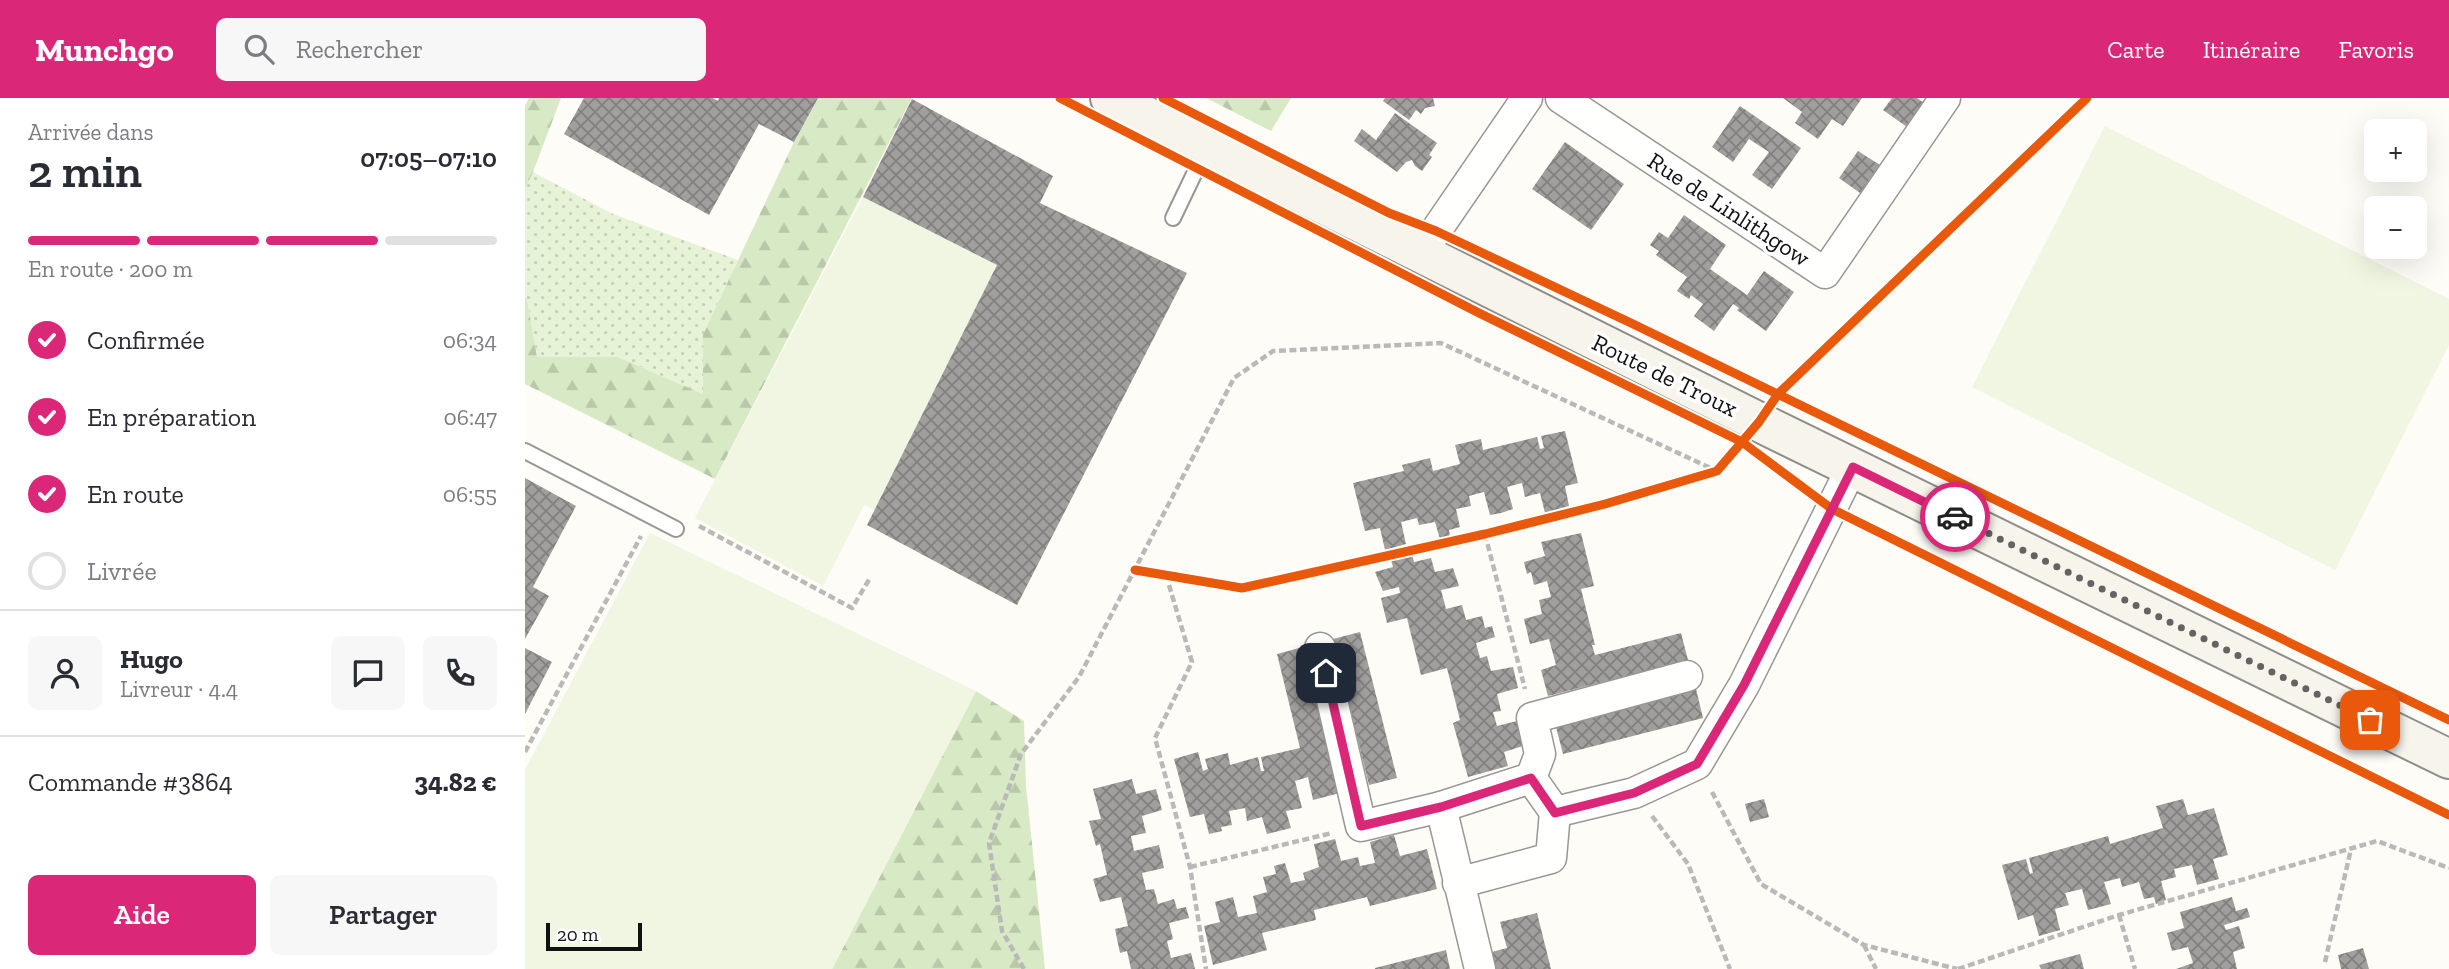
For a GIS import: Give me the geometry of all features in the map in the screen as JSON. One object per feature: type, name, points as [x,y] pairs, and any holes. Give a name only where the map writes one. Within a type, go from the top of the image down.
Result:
[{"type":"street","name":"Route de Troux","points":[[1110,98],[1759,422],[2449,759]]},
{"type":"street","points":[[1420,254],[1527,98]]},
{"type":"street","name":"Rue de Linlithgow","points":[[1561,98],[1825,273],[1945,98]]},
{"type":"street","points":[[1555,813],[1634,793],[1697,764],[1744,685],[1853,467]]},
{"type":"street","points":[[1320,648],[1361,826],[1441,807],[1531,778]]},
{"type":"street","points":[[1531,778],[1539,754],[1532,718],[1687,676]]},
{"type":"street","points":[[1458,883],[1552,858],[1555,813],[1531,778]]},
{"type":"street","points":[[1441,807],[1480,969]]},
{"type":"lane","points":[[1173,218],[1207,147]]},
{"type":"lane","points":[[525,451],[676,529]]},
{"type":"path","points":[[1135,570],[1242,588],[1485,534],[1605,504],[1717,471],[1759,422],[1778,394],[2087,98]]},
{"type":"path","points":[[1024,969],[1002,931],[989,843],[1021,754],[1079,677],[1234,378],[1273,351],[1441,343],[1717,471]]},
{"type":"path","points":[[525,752],[652,516]]},
{"type":"path","points":[[676,529],[691,522],[852,608],[870,578]]},
{"type":"path","points":[[1485,534],[1532,718]]},
{"type":"path","points":[[1166,575],[1192,662],[1156,738],[1190,867],[1206,969]]},
{"type":"path","points":[[1697,764],[1761,884],[1864,945],[1958,969],[2119,915],[2377,841],[2449,868]]},
{"type":"path","points":[[1634,793],[1688,864],[1730,969]]},
{"type":"path","points":[[1190,867],[1361,826]]},
{"type":"path","points":[[2325,962],[2351,848]]},
{"type":"path","points":[[2119,915],[2135,969]]},
{"type":"path","points":[[1864,945],[1876,969]]},
{"type":"green space","points":[[529,98],[561,98],[525,189],[525,106]]},
{"type":"green space","points":[[818,98],[912,98],[715,479],[525,384],[525,298],[537,357],[618,357],[703,394],[703,334],[794,142]]},
{"type":"green space","points":[[1206,98],[1291,98],[1271,131]]},
{"type":"green space","points":[[2105,126],[2364,256],[2364,259],[2369,259],[2449,299],[2449,345],[2335,570],[1972,387]]},
{"type":"green space","points":[[533,172],[613,214],[738,260],[703,334],[703,394],[618,357],[537,357],[525,298],[525,189]]},
{"type":"green space","points":[[863,197],[997,265],[875,510],[864,505],[823,586],[695,518]]},
{"type":"green space","points":[[650,533],[976,691],[832,969],[525,969],[525,770]]},
{"type":"green space","points":[[976,691],[1024,721],[1026,786],[1045,969],[832,969]]},
{"type":"building","points":[[584,98],[713,98],[718,101],[719,98],[818,98],[794,142],[759,124],[709,215],[564,134]]},
{"type":"building","points":[[1385,98],[1433,98],[1435,106],[1425,108],[1421,114],[1416,110],[1409,120],[1383,101]]},
{"type":"building","points":[[1783,98],[1862,98],[1843,126],[1832,119],[1818,139],[1795,123],[1802,112]]},
{"type":"building","points":[[1892,98],[1917,98],[1924,103],[1907,127],[1883,110]]},
{"type":"building","points":[[912,99],[1053,176],[1040,203],[1187,273],[1017,605],[867,525],[997,265],[863,197]]},
{"type":"building","points":[[1740,106],[1801,148],[1772,189],[1752,175],[1769,152],[1749,139],[1733,162],[1712,147]]},
{"type":"building","points":[[1395,113],[1437,143],[1429,155],[1432,157],[1422,171],[1412,160],[1406,162],[1397,172],[1354,141],[1362,129],[1376,140]]},
{"type":"building","points":[[1565,142],[1624,184],[1591,230],[1532,189]]},
{"type":"building","points":[[1858,151],[1880,165],[1860,193],[1839,178]]},
{"type":"building","points":[[1684,215],[1726,245],[1710,269],[1747,295],[1764,271],[1794,292],[1766,331],[1737,310],[1739,308],[1733,304],[1714,331],[1694,316],[1703,304],[1691,295],[1689,299],[1677,291],[1687,277],[1656,255],[1659,251],[1650,245],[1659,232],[1668,238]]},
{"type":"building","points":[[1565,431],[1578,483],[1565,486],[1569,506],[1545,513],[1540,493],[1525,497],[1522,483],[1507,487],[1513,509],[1501,513],[1490,515],[1484,492],[1469,496],[1471,506],[1456,509],[1460,527],[1449,530],[1450,537],[1440,539],[1435,522],[1419,525],[1417,518],[1401,522],[1406,544],[1385,550],[1380,528],[1365,531],[1353,483],[1404,471],[1402,465],[1430,458],[1433,471],[1460,464],[1455,445],[1481,439],[1483,450],[1537,437],[1540,449],[1544,448],[1541,436]]},
{"type":"building","points":[[525,478],[576,506],[533,587],[549,596],[525,639]]},
{"type":"building","points":[[1581,533],[1594,586],[1581,589],[1595,655],[1681,633],[1688,660],[1548,696],[1541,670],[1556,665],[1549,639],[1530,644],[1524,619],[1542,614],[1539,600],[1551,597],[1547,581],[1534,585],[1531,572],[1527,574],[1524,562],[1545,556],[1541,542]]},
{"type":"building","points":[[1412,554],[1414,562],[1431,558],[1435,572],[1453,568],[1459,586],[1441,590],[1446,609],[1462,605],[1466,620],[1482,616],[1485,628],[1492,626],[1495,637],[1476,643],[1480,658],[1487,656],[1491,671],[1513,667],[1518,688],[1497,694],[1501,711],[1493,712],[1497,726],[1517,721],[1523,746],[1504,752],[1508,766],[1468,777],[1453,723],[1460,720],[1447,668],[1421,675],[1407,618],[1387,623],[1381,598],[1400,593],[1399,587],[1383,591],[1375,572],[1393,567],[1391,560]]},
{"type":"building","points":[[1360,632],[1397,778],[1369,785],[1333,639]]},
{"type":"building","points":[[1303,647],[1340,793],[1313,800],[1308,777],[1295,781],[1302,808],[1286,811],[1291,828],[1267,834],[1262,817],[1247,821],[1245,808],[1229,811],[1232,825],[1221,827],[1222,831],[1209,834],[1204,814],[1190,817],[1174,759],[1198,752],[1203,771],[1208,769],[1205,759],[1228,753],[1230,765],[1258,757],[1261,771],[1264,771],[1261,757],[1300,748],[1277,654]]},
{"type":"building","points":[[525,648],[552,662],[525,714]]},
{"type":"building","points":[[1696,689],[1703,718],[1563,754],[1556,727]]},
{"type":"building","points":[[1132,779],[1136,794],[1156,789],[1162,810],[1142,816],[1146,833],[1131,836],[1134,851],[1159,845],[1164,868],[1142,873],[1146,890],[1154,889],[1158,904],[1174,899],[1177,909],[1186,907],[1189,918],[1169,923],[1173,939],[1167,941],[1171,958],[1191,953],[1195,969],[1131,969],[1127,951],[1120,953],[1115,929],[1128,926],[1121,897],[1100,902],[1093,879],[1107,875],[1100,844],[1096,846],[1089,821],[1101,819],[1093,789]]},
{"type":"building","points":[[1764,799],[1769,817],[1750,822],[1745,804]]},
{"type":"building","points":[[2183,799],[2188,815],[2214,808],[2228,855],[2213,859],[2219,879],[2197,885],[2192,865],[2174,869],[2176,877],[2161,881],[2166,900],[2156,904],[2154,897],[2144,899],[2139,882],[2122,887],[2120,878],[2104,882],[2111,904],[2100,907],[2088,910],[2082,889],[2065,893],[2069,905],[2055,909],[2060,930],[2039,936],[2033,915],[2018,920],[2002,865],[2026,859],[2030,874],[2033,873],[2029,858],[2108,836],[2110,844],[2163,828],[2156,806]]},
{"type":"building","points":[[1394,835],[1400,856],[1427,849],[1437,889],[1370,906],[1367,897],[1314,910],[1316,920],[1262,933],[1267,950],[1213,965],[1204,926],[1220,922],[1215,902],[1233,897],[1238,917],[1257,913],[1253,896],[1267,892],[1263,877],[1276,874],[1274,866],[1285,863],[1291,883],[1305,880],[1303,873],[1319,867],[1314,844],[1335,839],[1341,861],[1358,857],[1360,866],[1375,863],[1370,842]]},
{"type":"building","points":[[2232,897],[2236,911],[2247,908],[2250,917],[2224,925],[2226,930],[2239,926],[2245,948],[2233,952],[2237,969],[2176,969],[2193,963],[2188,947],[2172,951],[2167,933],[2184,928],[2180,912]]},
{"type":"building","points":[[1537,913],[1551,969],[1488,969],[1484,954],[1507,948],[1500,922]]},
{"type":"building","points":[[2363,948],[2369,969],[2341,969],[2338,955]]},
{"type":"building","points":[[1446,950],[1450,969],[1375,969],[1375,968]]},
{"type":"building","points":[[2080,954],[2084,969],[2041,969],[2039,965]]},
{"type":"cycle path","points":[[1060,98],[1479,313],[1742,442],[1832,509],[2449,815]]},
{"type":"cycle path","points":[[1163,98],[1389,213],[1436,231],[1631,323],[2449,720]]},
{"type":"cycle path","points":[[1135,570],[1242,588],[1485,534],[1605,504],[1717,471],[1759,422],[1778,394],[2087,98]]},
{"type":"way so far","points":[[1955,517],[2370,720]]},
{"type":"route","points":[[1326,673],[1361,826],[1441,807],[1531,778],[1555,813],[1634,793],[1697,764],[1744,685],[1853,467],[1955,517]]}]
